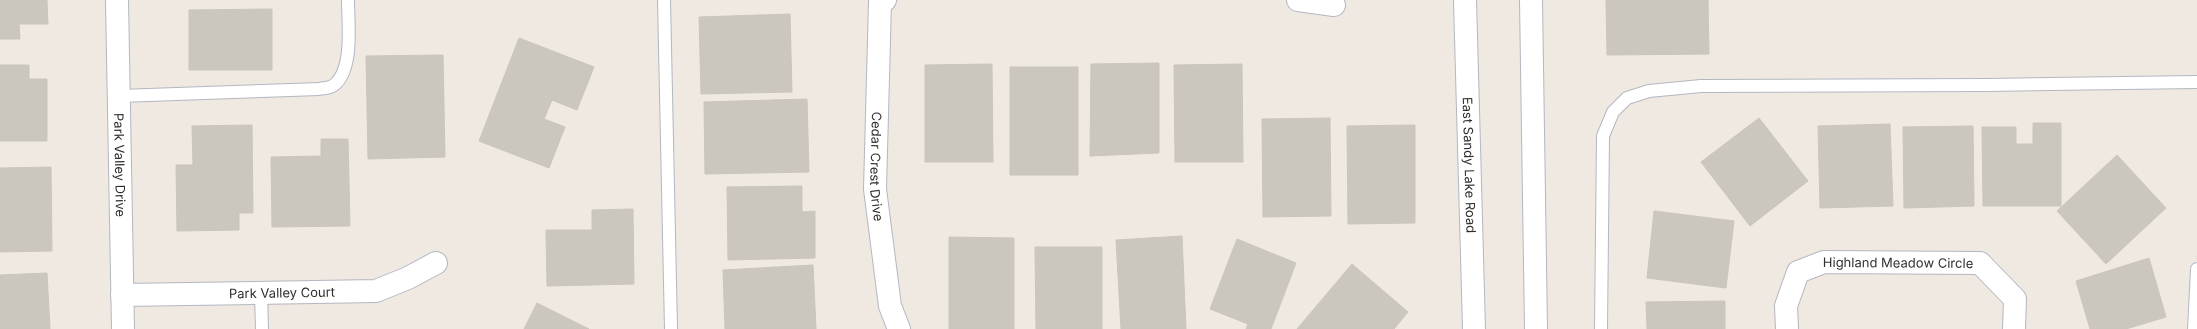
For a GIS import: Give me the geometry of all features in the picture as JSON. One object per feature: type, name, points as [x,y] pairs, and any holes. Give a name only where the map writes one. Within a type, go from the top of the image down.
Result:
[{"type":"street","name":"Park Valley Drive","points":[[117,0],[122,329]]},
{"type":"street","points":[[1298,0],[1334,5]]},
{"type":"street","name":"East Sandy Lake Road","points":[[1465,0],[1474,329]]},
{"type":"street","points":[[1531,0],[1536,329]]},
{"type":"street","name":"Cedar Crest Drive","points":[[882,1],[875,189],[890,306],[899,329]]},
{"type":"street","name":"Park Valley Court","points":[[122,295],[376,291],[408,278],[436,262]]},
{"type":"street","name":"Highland Meadow Circle","points":[[1787,329],[1786,306],[1798,272],[1824,262],[1980,263],[2015,299],[2014,329]]},
{"type":"lane","points":[[119,96],[319,90],[334,85],[342,73],[349,51],[348,0]]},
{"type":"lane","points":[[664,0],[671,329]]},
{"type":"lane","points":[[1601,329],[1603,136],[1614,112],[1627,98],[1649,91],[1701,86],[1986,85],[2197,82]]},
{"type":"lane","points":[[2194,329],[2197,269]]},
{"type":"lane","points":[[261,293],[262,329]]},
{"type":"building","points":[[0,0],[47,0],[48,24],[19,24],[20,39],[0,39]]},
{"type":"building","points":[[1606,0],[1708,0],[1709,54],[1607,55]]},
{"type":"building","points":[[272,9],[272,70],[189,70],[189,10]]},
{"type":"building","points":[[790,14],[792,92],[701,94],[699,17]]},
{"type":"building","points":[[519,38],[594,67],[577,110],[552,100],[544,119],[565,127],[549,168],[479,141]]},
{"type":"building","points":[[443,55],[445,157],[368,159],[366,56]]},
{"type":"building","points":[[1159,63],[1159,153],[1090,156],[1091,64]]},
{"type":"building","points":[[992,64],[993,162],[925,162],[925,65]]},
{"type":"building","points":[[1242,64],[1243,162],[1175,162],[1174,65]]},
{"type":"building","points":[[0,65],[29,65],[29,79],[47,79],[47,141],[0,141]]},
{"type":"building","points":[[1010,67],[1078,67],[1078,175],[1010,175]]},
{"type":"building","points":[[807,99],[809,172],[705,174],[704,102]]},
{"type":"building","points":[[1330,118],[1331,216],[1263,217],[1262,119]]},
{"type":"building","points":[[1759,118],[1808,181],[1750,226],[1701,162]]},
{"type":"building","points":[[2033,123],[2061,123],[2061,206],[1983,206],[1982,127],[2016,127],[2016,144],[2033,144]]},
{"type":"building","points":[[1890,124],[1893,206],[1820,208],[1818,126]]},
{"type":"building","points":[[252,125],[253,213],[239,213],[239,230],[177,231],[176,165],[193,165],[192,126]]},
{"type":"building","points":[[1415,125],[1415,223],[1348,224],[1347,126]]},
{"type":"building","points":[[1973,126],[1974,206],[1904,208],[1903,127]]},
{"type":"building","points":[[321,139],[348,139],[350,226],[272,227],[271,157],[321,156]]},
{"type":"building","points":[[2117,155],[2166,208],[2106,264],[2057,211]]},
{"type":"building","points":[[51,167],[52,251],[0,252],[0,168]]},
{"type":"building","points":[[802,186],[802,212],[815,211],[815,258],[728,260],[727,187]]},
{"type":"building","points":[[633,209],[634,284],[547,286],[546,230],[592,230],[592,210]]},
{"type":"building","points":[[1654,211],[1734,221],[1726,288],[1647,278]]},
{"type":"building","points":[[1182,236],[1186,329],[1121,329],[1116,240]]},
{"type":"building","points":[[949,237],[1014,238],[1014,329],[949,329]]},
{"type":"building","points":[[1237,239],[1296,263],[1271,329],[1246,329],[1248,324],[1210,309]]},
{"type":"building","points":[[1035,247],[1102,247],[1102,329],[1036,329]]},
{"type":"building","points":[[2149,258],[2166,317],[2126,329],[2090,329],[2076,281]]},
{"type":"building","points":[[1352,264],[1408,312],[1394,329],[1297,329]]},
{"type":"building","points":[[813,265],[816,329],[725,329],[723,270]]},
{"type":"building","points":[[47,273],[50,329],[0,329],[0,275]]},
{"type":"building","points":[[1725,301],[1725,329],[1647,329],[1646,302]]},
{"type":"building","points":[[537,303],[589,329],[524,329]]}]
